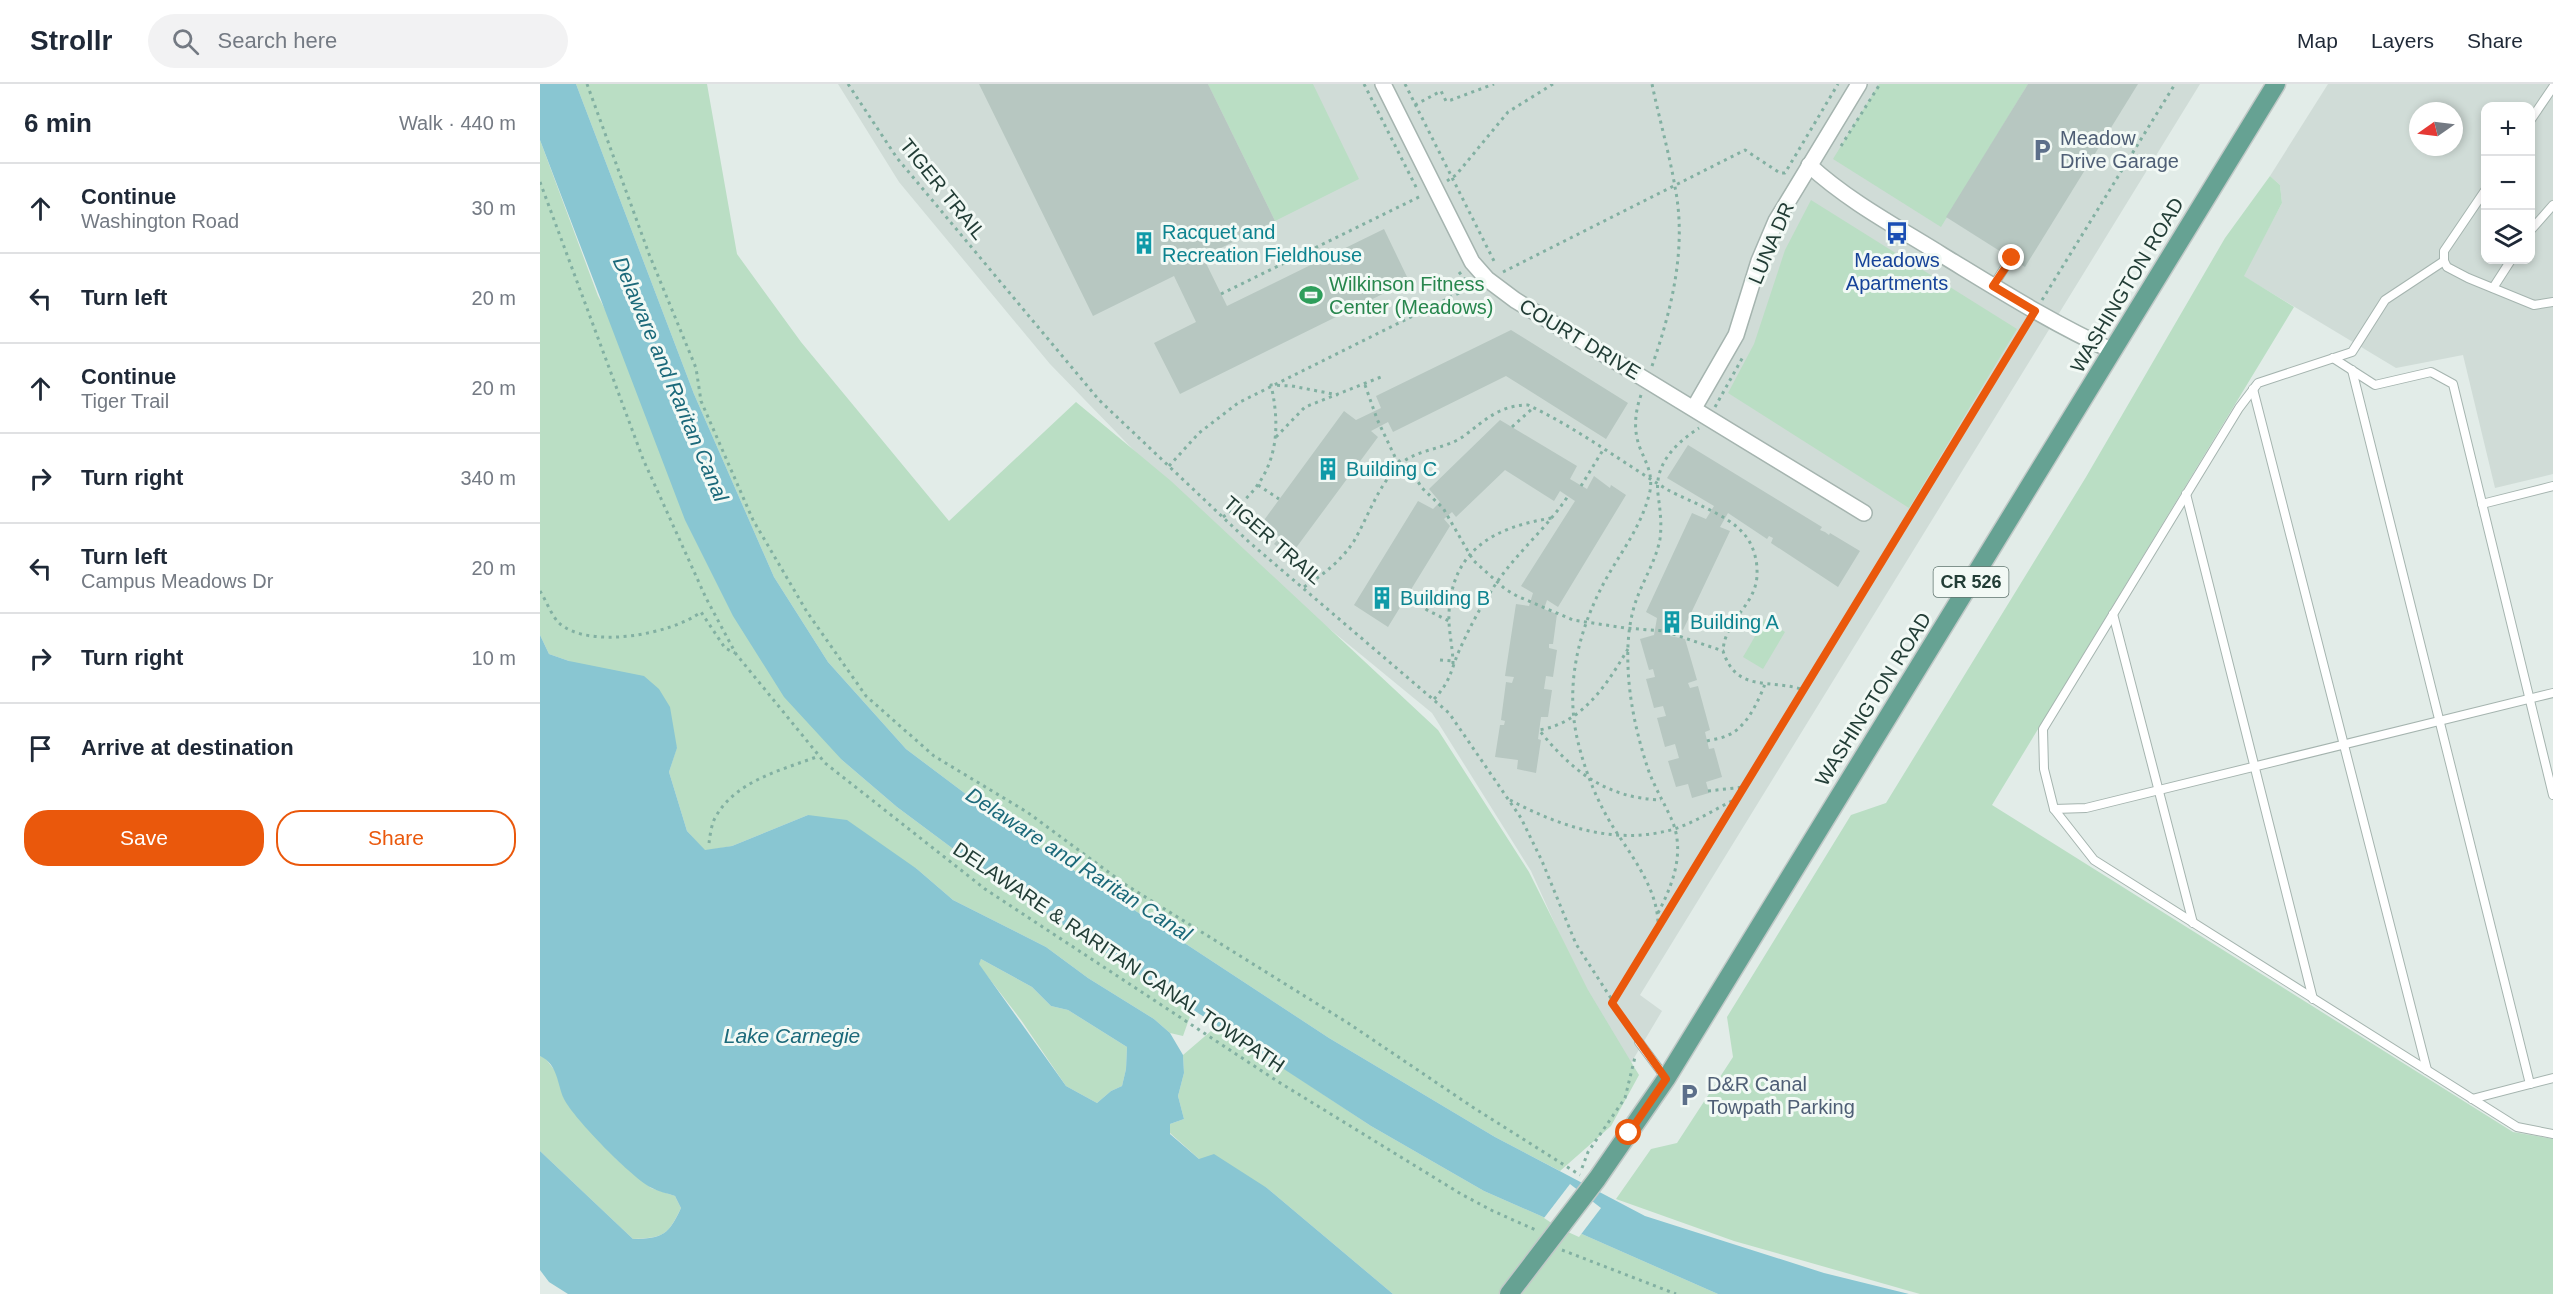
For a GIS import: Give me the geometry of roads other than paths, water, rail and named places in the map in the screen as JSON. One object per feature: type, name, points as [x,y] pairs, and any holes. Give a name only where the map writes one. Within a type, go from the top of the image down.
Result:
[{"type":"main road","name":"WASHINGTON ROAD","points":[[1509,1294],[1585,1196],[1666,1079],[2276,84]]},
{"type":"street","name":"COURT DRIVE","points":[[1383,84],[1472,262],[1494,276],[1515,300],[1864,513]]},
{"type":"street","name":"LUNA DR","points":[[1694,408],[1736,335],[1760,261],[1776,221],[1859,84]]},
{"type":"street","points":[[1809,165],[1899,230],[2072,333],[2113,351]]},
{"type":"lane","points":[[2535,114],[2553,87]]},
{"type":"lane","points":[[2481,196],[2444,251],[2444,261],[2447,267],[2534,305],[2553,302]]},
{"type":"lane","points":[[2535,225],[2553,205]]},
{"type":"lane","points":[[1993,286],[2012,258]]},
{"type":"lane","points":[[2444,261],[2385,300],[2352,352],[2258,383],[2186,494],[2043,729],[2044,769],[2054,809],[2094,860],[2517,1127],[2553,1134]]},
{"type":"lane","points":[[2493,288],[2508,264]]},
{"type":"lane","points":[[2333,358],[2375,386],[2431,372],[2453,384],[2553,795]]},
{"type":"lane","points":[[2352,370],[2530,1084]]},
{"type":"lane","points":[[2253,390],[2427,1070]]},
{"type":"lane","points":[[2482,504],[2553,486]]},
{"type":"lane","points":[[2186,494],[2313,999]]},
{"type":"lane","points":[[2113,614],[2193,923]]},
{"type":"lane","points":[[2054,809],[2086,808],[2553,693]]},
{"type":"lane","points":[[1639,1042],[1666,1079]]},
{"type":"lane","points":[[2472,1099],[2553,1078]]},
{"type":"water","name":"Delaware and Raritan Canal","points":[[540,84],[576,84],[694,394],[774,577],[828,662],[906,749],[1023,837],[1329,1038],[1495,1137],[1645,1216],[1824,1273],[1909,1294],[1718,1294],[1484,1191],[1371,1126],[999,883],[897,807],[842,760],[784,697],[733,616],[685,520],[540,140]]},
{"type":"water","name":"Lake Carnegie","points":[[540,635],[549,654],[569,661],[644,676],[659,689],[670,707],[677,748],[669,772],[687,831],[705,850],[732,846],[808,815],[847,820],[917,869],[953,900],[1046,947],[1088,978],[1154,1019],[1170,1033],[1183,1055],[1184,1073],[1178,1096],[1184,1119],[1170,1124],[1170,1134],[1199,1159],[1214,1154],[1267,1188],[1393,1294],[568,1294],[549,1282],[540,1270],[540,1151],[633,1239],[651,1238],[664,1233],[673,1224],[681,1208],[675,1196],[643,1182],[591,1134],[564,1099],[554,1069],[540,1056]],"holes":[[[981,959],[1032,987],[1051,1006],[1068,1010],[1127,1047],[1126,1069],[1122,1086],[1111,1091],[1097,1103],[1066,1086],[979,964]]]},
{"type":"place","name":"Meadow Drive Garage","points":[[2042,150]]},
{"type":"place","name":"Meadows Apartments","points":[[1897,233]]},
{"type":"place","name":"Racquet and Recreation Fieldhouse","points":[[1144,243]]},
{"type":"place","name":"Wilkinson Fitness Center (Meadows)","points":[[1311,295]]},
{"type":"place","name":"Building C","points":[[1328,469]]},
{"type":"place","name":"Building B","points":[[1382,598]]},
{"type":"place","name":"Building A","points":[[1672,622]]},
{"type":"place","name":"D&R Canal Towpath Parking","points":[[1689,1095]]}]
